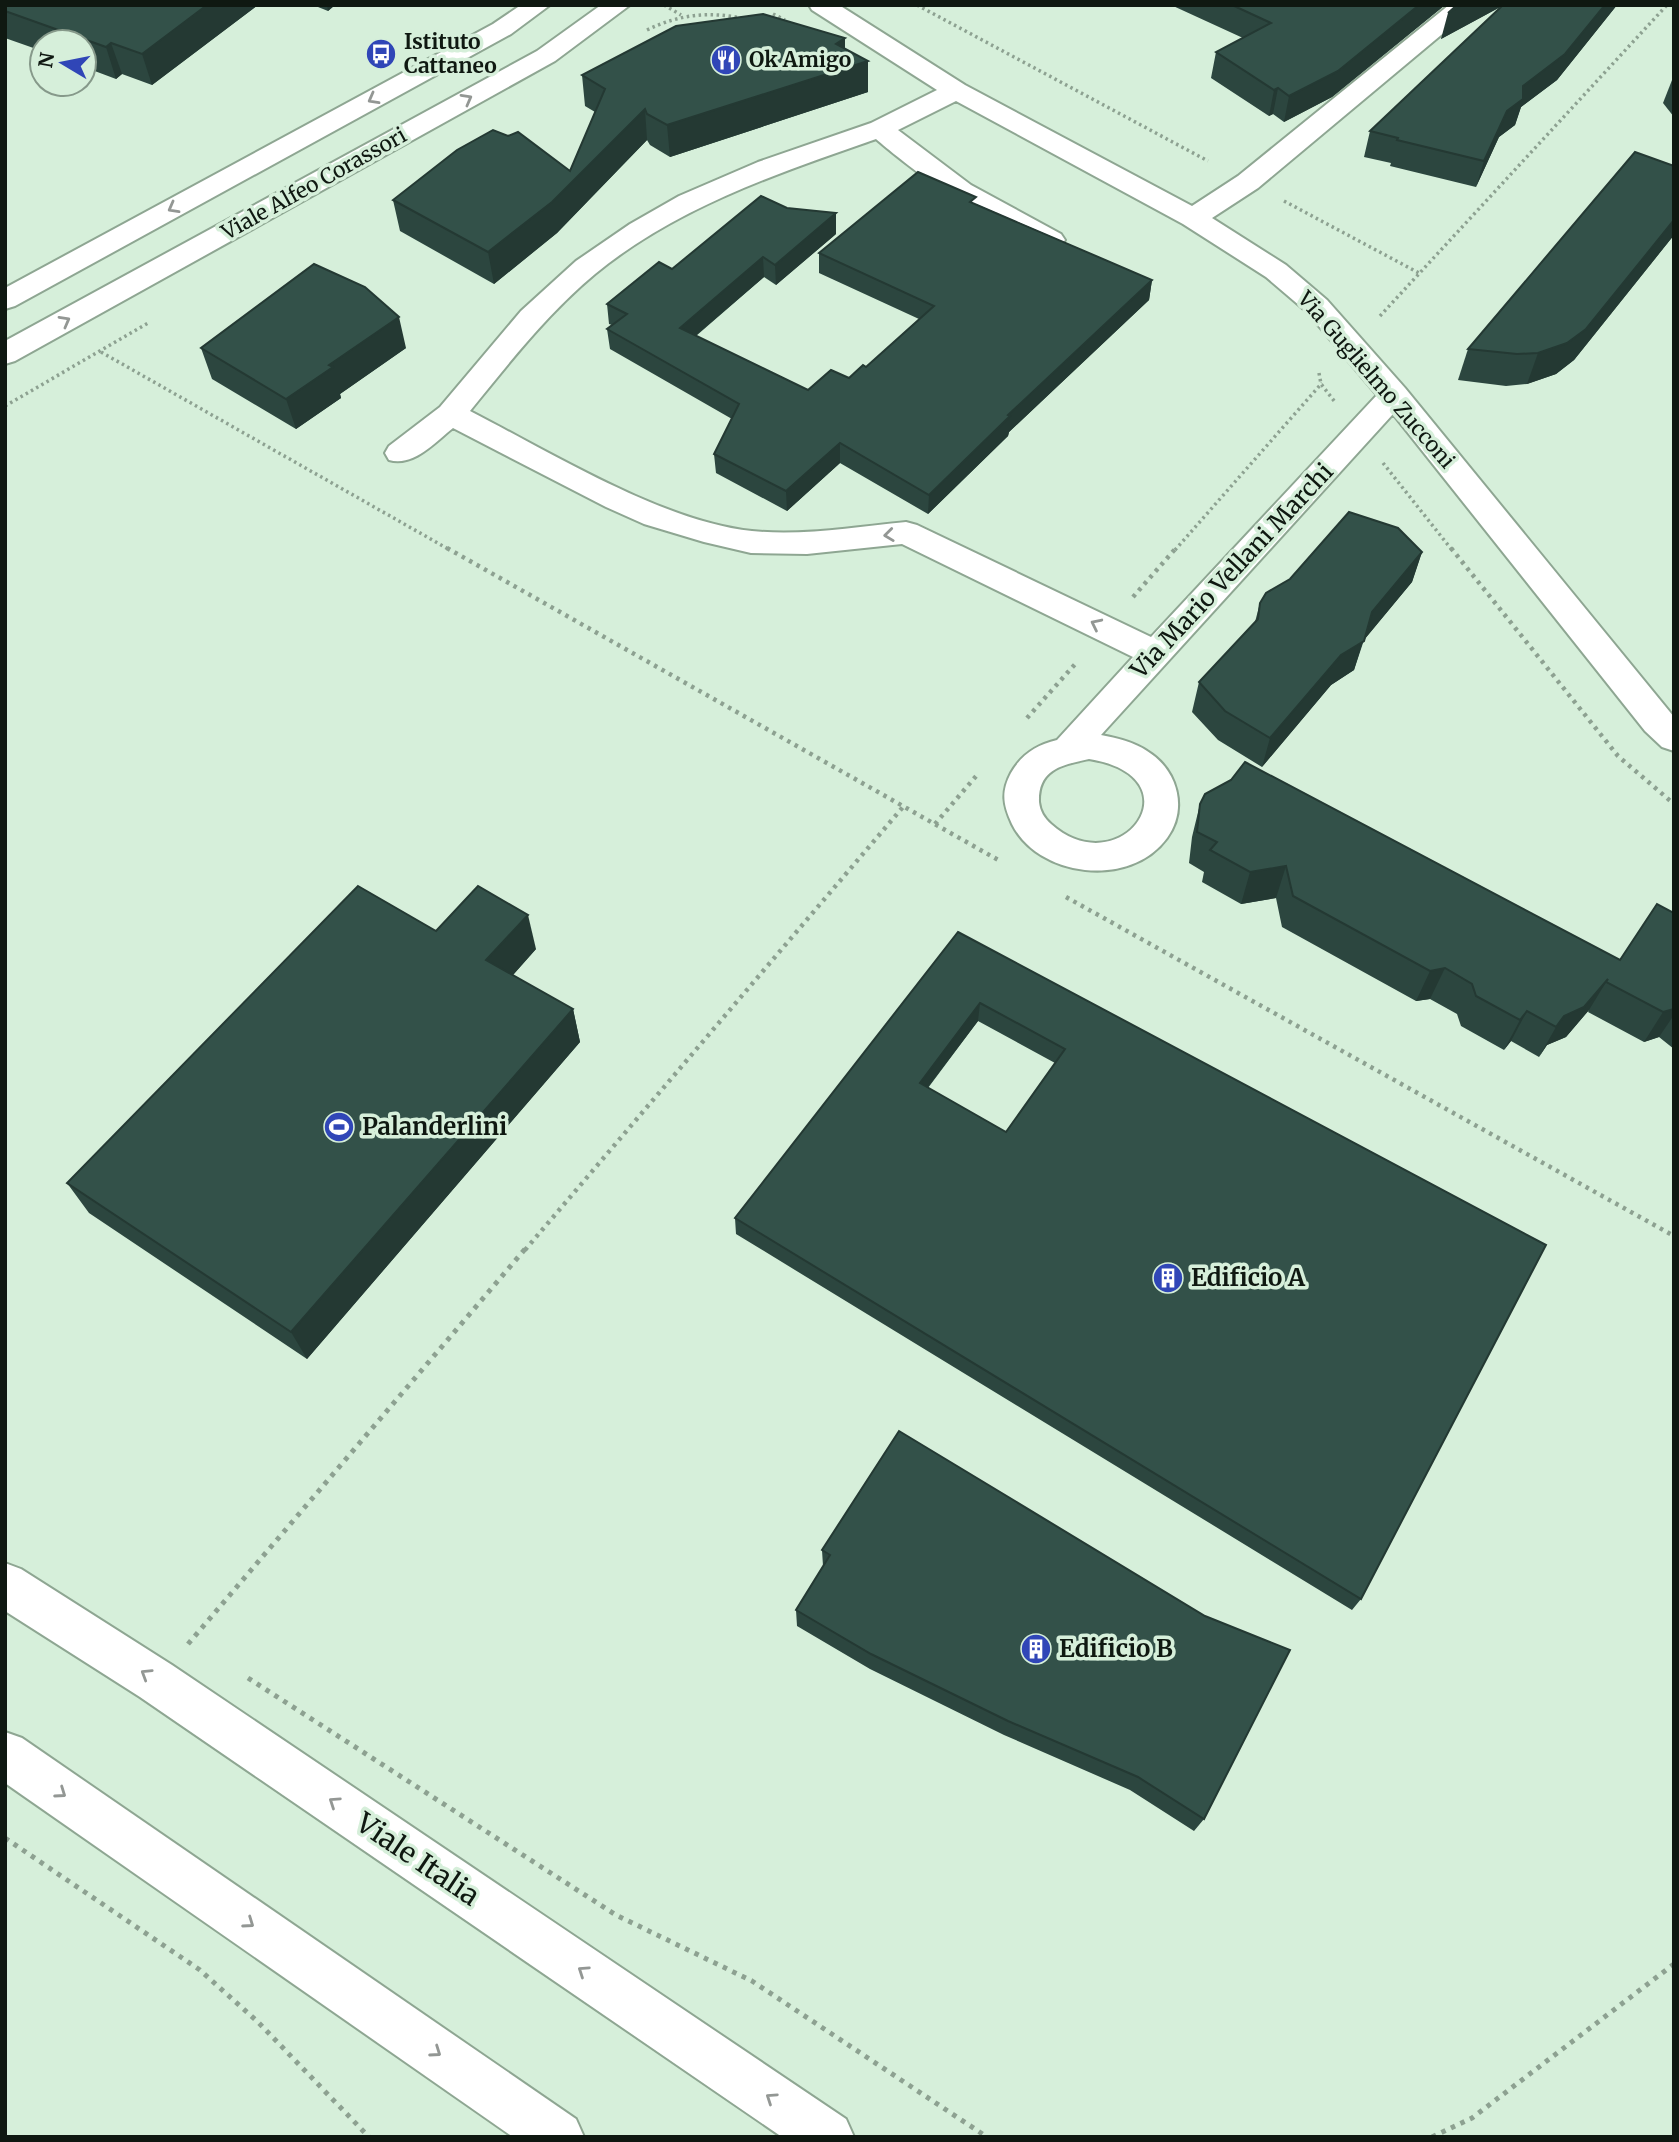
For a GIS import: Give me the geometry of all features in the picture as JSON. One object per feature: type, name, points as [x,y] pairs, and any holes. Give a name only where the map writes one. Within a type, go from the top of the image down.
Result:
[{"type":"street","name":"Viale Alfeo Corassori","points":[[5,300],[502,29],[538,5]]},
{"type":"street","name":"Viale Alfeo Corassori","points":[[5,354],[546,56],[618,5]]},
{"type":"street","name":"Via Guglielmo Zucconi","points":[[821,5],[956,91],[1193,218],[1276,271],[1317,306],[1394,395],[1657,722],[1674,738]]},
{"type":"street","points":[[1193,218],[1248,183],[1465,5]]},
{"type":"street","points":[[400,453],[451,414],[531,318],[586,267],[640,230],[689,202],[768,168],[880,129],[956,91]]},
{"type":"street","points":[[880,129],[920,163],[972,198],[1029,230],[1077,251]]},
{"type":"street","name":"Via Mario Vellani Marchi","points":[[1070,747],[1394,395]]},
{"type":"street","points":[[451,414],[655,516],[751,542],[807,542],[906,533],[1157,654]]},
{"type":"street","name":"Viale Italia","points":[[5,1585],[156,1681],[828,2137]]},
{"type":"street","points":[[5,1755],[558,2137]]},
{"type":"path","points":[[664,5],[682,15]]},
{"type":"path","points":[[917,5],[1419,273]]},
{"type":"path","points":[[1018,728],[1419,273],[1667,5]]},
{"type":"path","points":[[101,352],[1008,865]]},
{"type":"path","points":[[1321,384],[1618,756],[1674,804]]},
{"type":"path","points":[[934,824],[983,768]]},
{"type":"path","points":[[156,1681],[903,807]]},
{"type":"path","points":[[1057,892],[1674,1236]]},
{"type":"path","points":[[179,1634],[202,1648]]},
{"type":"path","points":[[237,1671],[616,1915],[752,1981],[987,2137]]},
{"type":"path","points":[[5,1838],[201,1970],[258,2022],[369,2137]]},
{"type":"path","points":[[1432,2137],[1472,2118],[1674,1964]]},
{"type":"building","points":[[5,5],[207,5],[142,54],[111,43],[106,47],[98,44],[98,28],[53,28],[5,11]]},
{"type":"building","points":[[1232,5],[1419,5],[1338,71],[1289,96],[1278,88],[1274,90],[1216,52],[1271,23]]},
{"type":"building","points":[[1503,5],[1605,5],[1565,54],[1523,86],[1523,99],[1507,111],[1484,161],[1370,131]]},
{"type":"building","points":[[763,14],[845,38],[836,44],[868,61],[667,125],[647,114],[645,109],[552,202],[488,252],[393,200],[457,150],[493,130],[508,136],[518,132],[570,171],[605,89],[582,75],[676,26]]},
{"type":"building","points":[[1635,152],[1674,166],[1674,220],[1586,329],[1567,343],[1538,353],[1517,354],[1468,349]]},
{"type":"building","points":[[918,172],[976,197],[970,202],[1152,280],[1008,415],[1010,416],[929,495],[840,443],[786,491],[714,454],[739,404],[607,329],[627,314],[607,304],[659,262],[672,269],[761,196],[787,208],[836,213],[775,265],[763,257],[680,328],[808,390],[831,370],[849,378],[863,365],[866,367],[934,306],[819,253]]},
{"type":"building","points":[[314,264],[365,287],[399,317],[329,365],[333,367],[286,399],[201,348]]},
{"type":"building","points":[[1349,512],[1398,528],[1422,552],[1372,612],[1364,641],[1341,655],[1270,738],[1225,711],[1199,682],[1258,619],[1260,603],[1266,593],[1290,579]]},
{"type":"building","points":[[1245,762],[1620,960],[1657,904],[1674,913],[1674,1009],[1663,1012],[1606,982],[1608,979],[1584,1007],[1564,1016],[1556,1027],[1527,1011],[1520,1020],[1476,996],[1472,984],[1445,968],[1430,971],[1293,896],[1286,866],[1250,872],[1210,850],[1217,842],[1197,832],[1200,804],[1205,794],[1231,780]]},
{"type":"building","name":"Palanderlini","points":[[358,886],[436,931],[478,886],[528,915],[486,960],[573,1009],[291,1332],[67,1183]]},
{"type":"building","name":"Edificio A","points":[[958,932],[1546,1245],[1361,1599],[735,1218]],"holes":[[[980,1003],[1065,1049],[1006,1132],[920,1083]]]},
{"type":"building","name":"Edificio B","points":[[899,1431],[1205,1616],[1290,1650],[1204,1819],[1138,1777],[1008,1721],[871,1654],[796,1610],[830,1555],[822,1550]]},
{"type":"place","name":"Istituto Cattaneo","points":[[381,54]]},
{"type":"place","name":"Ok Amigo","points":[[726,60]]},
{"type":"place","name":"Palanderlini","points":[[339,1127]]},
{"type":"place","name":"Edificio A","points":[[1168,1278]]},
{"type":"place","name":"Edificio B","points":[[1036,1649]]}]
